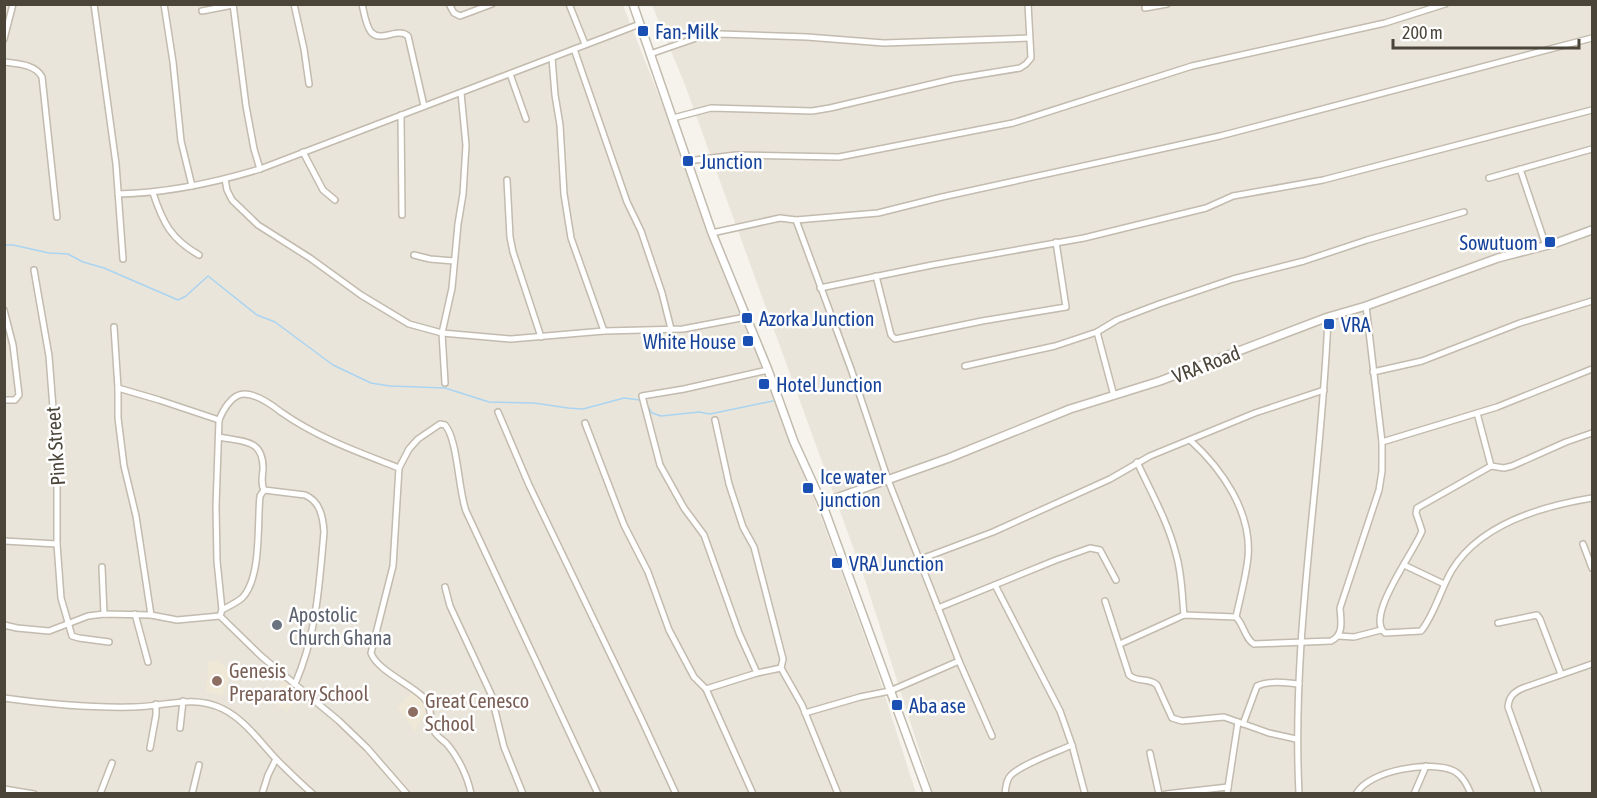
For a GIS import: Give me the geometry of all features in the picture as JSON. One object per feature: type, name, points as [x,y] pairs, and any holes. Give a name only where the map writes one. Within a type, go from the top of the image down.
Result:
[{"type":"street","points":[[4,39],[13,4]]},
{"type":"street","points":[[94,4],[116,164],[123,260]]},
{"type":"street","points":[[164,4],[181,141],[192,186]]},
{"type":"street","points":[[294,4],[309,84]]},
{"type":"street","points":[[362,4],[371,33],[376,36],[404,33],[408,36],[424,106]]},
{"type":"street","points":[[449,4],[454,13],[460,16],[492,4]]},
{"type":"street","points":[[569,4],[585,44]]},
{"type":"street","points":[[633,4],[712,233],[768,370],[794,442],[822,503],[928,794]]},
{"type":"street","points":[[672,118],[711,108],[812,111],[953,79],[1012,70],[1029,62],[1028,4]]},
{"type":"street","points":[[1145,8],[1167,4]]},
{"type":"street","points":[[687,160],[736,155],[839,157],[949,134],[980,130],[1013,123],[1191,66],[1385,23],[1445,4]]},
{"type":"street","points":[[202,11],[233,5],[246,106],[260,169]]},
{"type":"street","points":[[118,194],[153,193],[225,179],[260,169],[640,24]]},
{"type":"street","points":[[650,54],[702,36],[720,34],[884,43],[1029,38]]},
{"type":"street","points":[[712,233],[780,218],[796,220],[878,213],[1220,136],[1593,38]]},
{"type":"street","points":[[574,49],[627,202],[663,293],[671,329]]},
{"type":"street","points":[[552,58],[560,124],[564,194],[571,237],[604,332]]},
{"type":"street","points":[[4,62],[33,68],[39,71],[42,77],[57,217]]},
{"type":"street","points":[[510,74],[526,119]]},
{"type":"street","points":[[445,383],[442,333],[452,288],[464,185],[466,145],[461,93]]},
{"type":"street","points":[[820,288],[1084,238],[1125,226],[1206,208],[1233,196],[1323,180],[1593,110]]},
{"type":"street","points":[[401,115],[402,215]]},
{"type":"street","points":[[1489,178],[1593,149]]},
{"type":"street","points":[[303,152],[323,190],[335,200]]},
{"type":"street","points":[[1520,169],[1546,246]]},
{"type":"street","points":[[225,179],[232,200],[258,225],[310,258],[361,295],[409,324],[442,333],[493,339],[541,337],[700,327],[746,316]]},
{"type":"street","points":[[507,180],[513,252],[541,337]]},
{"type":"street","points":[[153,193],[164,223],[172,235],[186,248],[199,255]]},
{"type":"street","points":[[965,366],[1055,346],[1097,332],[1117,320],[1223,282],[1304,261],[1464,212]]},
{"type":"street","points":[[796,220],[851,369],[888,480],[921,559],[959,661],[992,736]]},
{"type":"street","name":"VRA Road","points":[[822,503],[888,480],[1050,416],[1206,364],[1328,317],[1366,306],[1498,258],[1546,246],[1593,230]]},
{"type":"street","points":[[876,276],[891,335],[895,339],[909,338],[982,321],[1066,307],[1056,242]]},
{"type":"street","points":[[414,255],[454,261]]},
{"type":"street","name":"Pink Street","points":[[34,270],[49,356],[57,460],[57,544],[61,598],[67,623]]},
{"type":"street","points":[[1373,372],[1422,361],[1520,323],[1593,301]]},
{"type":"street","points":[[1120,644],[1184,615],[1236,617],[1254,644],[1330,641],[1338,636],[1341,629],[1340,608],[1379,490],[1382,471],[1382,442],[1366,306]]},
{"type":"street","points":[[4,310],[13,345],[19,395],[15,400],[4,400]]},
{"type":"street","points":[[1299,794],[1296,739],[1301,642],[1324,390],[1328,317]]},
{"type":"street","points":[[114,327],[118,417],[124,466],[136,516],[152,615]]},
{"type":"street","points":[[1097,332],[1114,396]]},
{"type":"street","points":[[1382,442],[1521,398],[1593,369]]},
{"type":"street","points":[[757,673],[706,539],[684,508],[660,465],[642,396],[768,370]]},
{"type":"street","points":[[118,388],[219,420]]},
{"type":"street","points":[[921,559],[993,532],[1110,479],[1137,462],[1255,413],[1324,390]]},
{"type":"street","points":[[399,468],[325,439],[267,401],[252,395],[244,394],[234,398],[219,420],[216,494],[217,561],[221,613],[261,656],[353,734],[407,794]]},
{"type":"street","points":[[498,412],[529,485],[676,794]]},
{"type":"street","points":[[1477,413],[1491,466]]},
{"type":"street","points":[[715,420],[733,497],[743,527],[751,539],[765,585],[782,650],[781,668],[806,713],[838,794]]},
{"type":"street","points":[[585,423],[624,525],[648,572],[669,630],[694,677],[706,689],[753,794]]},
{"type":"street","points":[[471,794],[469,783],[457,760],[434,731],[430,705],[415,690],[376,662],[371,653],[393,566],[399,468],[409,449],[418,439],[440,424],[445,425],[448,429],[466,511],[598,794]]},
{"type":"street","points":[[1593,433],[1566,442],[1512,466],[1504,468],[1491,466],[1417,508],[1416,513],[1422,531],[1385,603],[1379,624],[1381,630],[1385,633],[1420,631],[1425,626],[1455,565],[1496,528],[1550,507],[1593,498]]},
{"type":"street","points":[[219,437],[246,441],[259,450],[263,466],[262,486],[264,490]]},
{"type":"street","points":[[1190,440],[1207,455],[1226,481],[1245,522],[1248,558],[1236,617]]},
{"type":"street","points":[[1137,462],[1163,517],[1176,553],[1184,615]]},
{"type":"street","points":[[4,625],[49,631],[88,616],[104,614],[152,615],[177,620],[221,613],[243,597],[249,586],[255,563],[260,496],[264,490]]},
{"type":"street","points":[[264,490],[311,497],[323,519],[324,532],[313,633],[295,684]]},
{"type":"street","points":[[4,542],[57,544]]},
{"type":"street","points":[[1583,544],[1593,568]]},
{"type":"street","points":[[938,608],[1090,548],[1100,550],[1116,580]]},
{"type":"street","points":[[1404,565],[1444,584]]},
{"type":"street","points":[[102,567],[104,614]]},
{"type":"street","points":[[995,585],[1051,692],[1072,745],[1085,794]]},
{"type":"street","points":[[445,587],[450,606],[491,694],[504,747],[523,794]]},
{"type":"street","points":[[1105,601],[1129,675],[1137,680],[1154,682],[1169,714],[1176,721],[1224,717],[1269,733],[1296,739]]},
{"type":"street","points":[[135,614],[148,662]]},
{"type":"street","points":[[1498,623],[1537,615],[1561,674]]},
{"type":"street","points":[[67,623],[72,636],[109,642]]},
{"type":"street","points":[[1338,636],[1354,637],[1381,630]]},
{"type":"street","points":[[806,713],[890,691],[959,661]]},
{"type":"street","points":[[1539,794],[1508,707],[1509,700],[1513,693],[1523,688],[1593,664]]},
{"type":"street","points":[[706,689],[781,668]]},
{"type":"street","points":[[1166,794],[1228,790],[1240,723],[1257,686],[1275,682],[1299,684]]},
{"type":"street","points":[[4,698],[92,707],[131,708],[183,701],[201,703],[224,710],[248,728],[276,759],[313,794]]},
{"type":"street","points":[[180,728],[183,701]]},
{"type":"street","points":[[150,748],[156,704]]},
{"type":"street","points":[[1005,794],[1006,783],[1011,775],[1072,745]]},
{"type":"street","points":[[1150,753],[1159,794]]},
{"type":"street","points":[[262,794],[276,759]]},
{"type":"street","points":[[100,794],[112,763]]},
{"type":"street","points":[[192,794],[200,765]]},
{"type":"street","points":[[1414,794],[1426,766]]},
{"type":"street","points":[[1356,794],[1365,784],[1386,774],[1426,766],[1452,770],[1459,774],[1471,794]]},
{"type":"street","points":[[4,789],[34,794]]},
{"type":"shaded area","points":[[5,5],[623,5],[775,391],[876,668],[916,793],[5,794]]},
{"type":"shaded area","points":[[652,5],[1592,5],[1592,793],[933,793],[865,580],[685,85]]},
{"type":"shaded area","name":"Genesis Preparatory School","points":[[209,661],[217,661],[232,672],[222,696],[206,691]]},
{"type":"shaded area","points":[[285,679],[301,693],[287,712],[270,699]]},
{"type":"shaded area","name":"Great Cenesco School","points":[[414,691],[429,706],[415,731],[397,707]]},
{"type":"waterway","points":[[4,245],[68,254],[178,300],[186,296],[208,276],[257,315],[275,322],[333,365],[371,383],[445,388],[489,402],[534,403],[583,409],[624,398],[640,400]]},
{"type":"waterway","points":[[648,407],[652,413],[661,416],[699,412],[710,414],[773,401]]},
{"type":"place","name":"Fan-Milk","points":[[643,31]]},
{"type":"place","name":"Junction","points":[[688,161]]},
{"type":"place","name":"Sowutuom","points":[[1550,242]]},
{"type":"place","name":"Azorka Junction","points":[[747,318]]},
{"type":"place","name":"VRA","points":[[1329,324]]},
{"type":"place","name":"White House","points":[[748,341]]},
{"type":"place","name":"Hotel Junction","points":[[764,384]]},
{"type":"place","name":"Ice water junction","points":[[808,488]]},
{"type":"place","name":"VRA Junction","points":[[837,563]]},
{"type":"place","name":"Apostolic Church Ghana","points":[[277,625]]},
{"type":"place","name":"Genesis Preparatory School","points":[[217,681]]},
{"type":"place","name":"Aba ase","points":[[897,705]]},
{"type":"place","name":"Great Cenesco School","points":[[413,712]]}]
